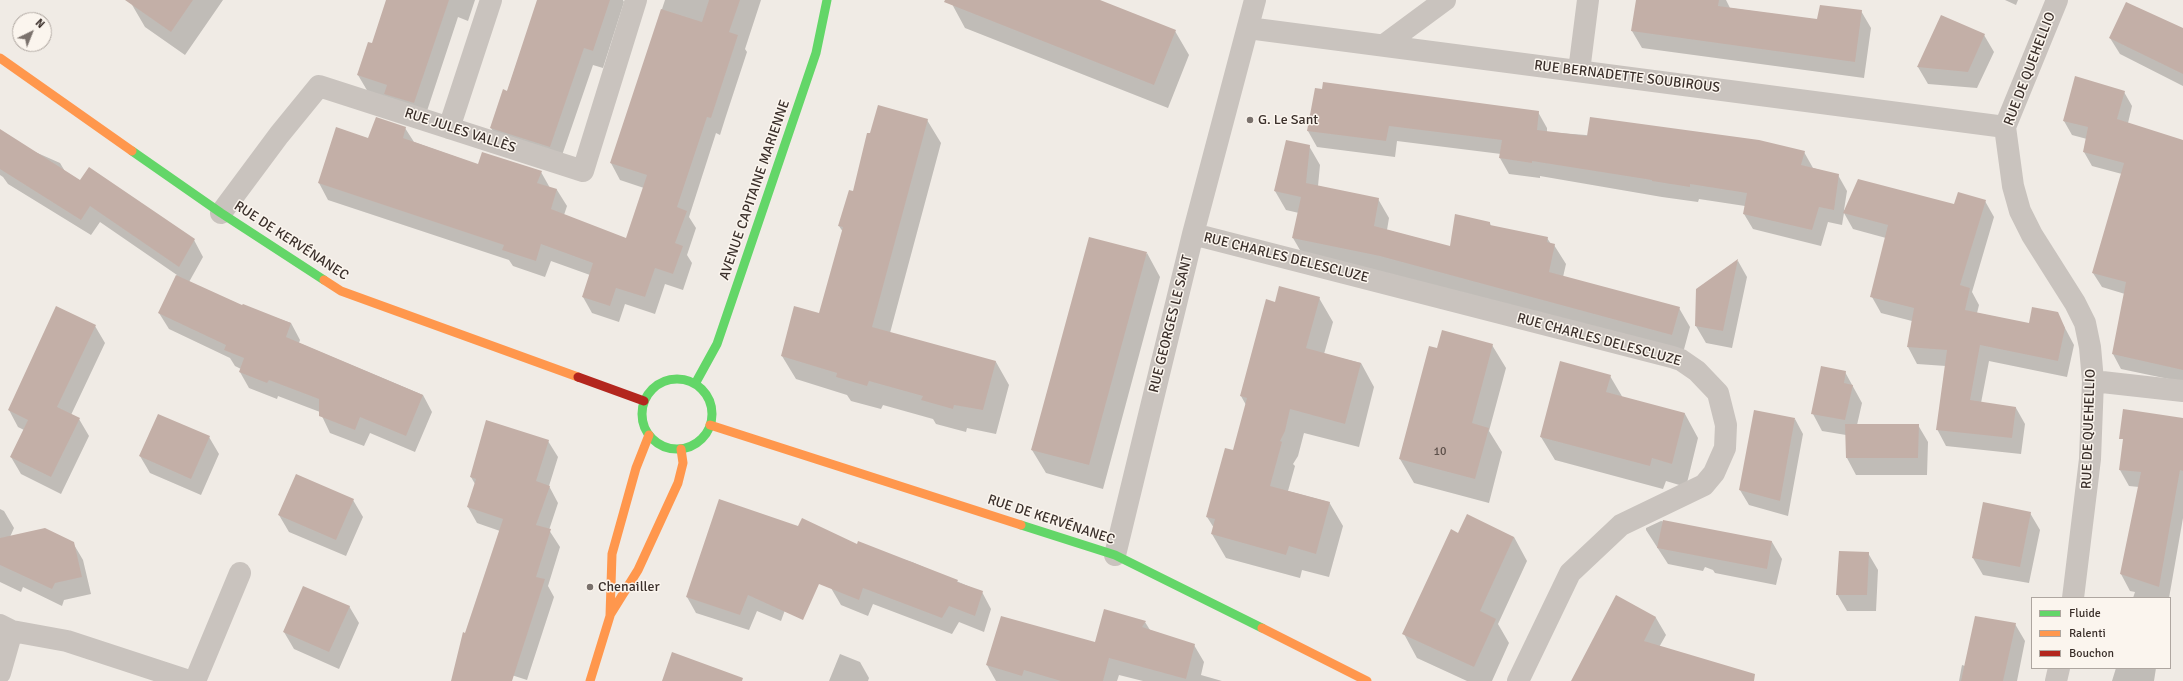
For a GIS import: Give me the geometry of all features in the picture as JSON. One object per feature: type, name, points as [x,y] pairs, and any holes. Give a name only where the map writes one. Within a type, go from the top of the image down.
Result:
[{"type":"street","points":[[449,128],[491,0]]},
{"type":"street","name":"RUE JULES VALLÈS","points":[[221,213],[279,135],[319,86],[583,171],[636,0]]},
{"type":"street","name":"AVENUE CAPITAINE MARIENNE","points":[[695,384],[717,344],[816,53],[827,0]]},
{"type":"street","name":"RUE GEORGES LE SANT","points":[[1114,555],[1193,234],[1255,0]]},
{"type":"street","points":[[1384,45],[1445,0]]},
{"type":"street","points":[[1579,71],[1588,0]]},
{"type":"street","name":"RUE DE QUEHELLIO","points":[[2057,0],[2005,127],[2013,186],[2020,212],[2032,235],[2075,303],[2085,323],[2090,347],[2093,381],[2090,459],[2073,597]]},
{"type":"street","name":"RUE BERNADETTE SOUBIROUS","points":[[1248,28],[2005,127]]},
{"type":"street","name":"RUE DE KERVÉNANEC","points":[[0,58],[221,213],[341,291],[644,401]]},
{"type":"street","name":"RUE CHARLES DELESCLUZE","points":[[1193,234],[1672,357],[1681,360],[1697,371],[1718,393],[1726,425],[1725,448],[1714,473],[1704,485],[1621,525],[1570,573],[1518,681]]},
{"type":"street","points":[[670,379],[682,379],[695,384],[702,389],[708,398],[712,409],[710,425],[701,440],[692,446],[681,449],[669,448],[658,444],[649,435],[644,425],[642,413],[644,401],[650,391],[659,383],[670,379]]},
{"type":"street","points":[[2093,381],[2183,392]]},
{"type":"street","name":"RUE DE KERVÉNANEC","points":[[710,425],[1114,555],[1367,681]]},
{"type":"street","points":[[610,616],[612,554],[636,468],[649,435]]},
{"type":"street","points":[[590,681],[610,616],[638,570],[678,483],[683,463],[681,449]]},
{"type":"street","points":[[195,681],[240,573]]},
{"type":"street","points":[[0,673],[6,628],[67,641],[189,681]]},
{"type":"street","points":[[2056,681],[2059,669]]},
{"type":"building","points":[[125,0],[193,0],[171,32]]},
{"type":"building","points":[[386,0],[449,0],[414,103],[384,94],[387,85],[357,75],[368,42],[372,43]]},
{"type":"building","points":[[537,0],[610,0],[593,51],[584,48],[550,147],[490,128],[503,89],[507,91]]},
{"type":"building","points":[[709,0],[740,0],[729,32],[738,35],[711,118],[707,117],[677,207],[687,211],[675,243],[683,246],[673,274],[655,268],[645,297],[616,288],[610,306],[582,297],[593,263],[541,244],[536,261],[502,250],[504,245],[318,183],[336,127],[368,138],[376,117],[406,127],[403,138],[478,164],[482,152],[542,171],[537,183],[557,189],[551,209],[626,238],[647,175],[610,163],[661,9],[702,22]]},
{"type":"building","points":[[945,0],[1100,0],[1176,30],[1154,85],[944,2]]},
{"type":"building","points":[[1636,0],[1719,0],[1718,6],[1817,19],[1820,5],[1862,10],[1855,62],[1631,31]]},
{"type":"building","points":[[2126,2],[2183,28],[2183,74],[2109,38]]},
{"type":"building","points":[[1941,15],[1985,34],[1968,72],[1917,67]]},
{"type":"building","points":[[2075,76],[2125,91],[2117,119],[2183,140],[2183,370],[2112,354],[2126,282],[2092,273],[2124,163],[2083,152],[2088,127],[2063,121]]},
{"type":"building","points":[[1323,82],[1539,111],[1537,130],[1587,136],[1590,117],[1759,140],[1805,151],[1801,165],[1839,174],[1834,210],[1819,207],[1812,230],[1743,214],[1747,193],[1690,184],[1690,187],[1532,161],[1532,163],[1499,158],[1502,140],[1389,126],[1386,141],[1307,131],[1315,88],[1322,89]]},
{"type":"building","points":[[878,105],[928,119],[872,327],[996,361],[983,410],[954,405],[953,409],[921,400],[923,396],[869,381],[867,386],[836,377],[837,373],[781,356],[794,306],[819,313],[843,227],[838,226],[849,190],[853,191],[867,133],[870,133]]},
{"type":"building","points":[[0,129],[80,180],[89,167],[195,239],[179,267],[90,206],[81,220],[0,169]]},
{"type":"building","points":[[1286,140],[1310,145],[1306,183],[1379,198],[1374,226],[1450,246],[1455,214],[1490,222],[1490,225],[1548,237],[1547,242],[1555,244],[1549,272],[1680,307],[1672,335],[1380,256],[1292,238],[1301,197],[1274,191]]},
{"type":"building","points":[[1858,179],[1954,204],[1958,192],[1986,200],[1960,285],[1970,288],[1965,310],[2029,323],[2032,307],[2058,312],[2065,328],[2058,361],[1980,345],[1970,400],[2016,407],[2012,438],[1936,430],[1947,350],[1907,347],[1914,308],[1870,297],[1888,225],[1843,213]]},
{"type":"building","points":[[1089,237],[1147,252],[1089,465],[1031,450]]},
{"type":"building","points":[[1738,259],[1723,331],[1695,326],[1696,289]]},
{"type":"building","points":[[176,275],[242,305],[243,304],[291,323],[286,337],[423,395],[406,436],[360,417],[355,430],[319,416],[319,399],[269,380],[267,383],[239,372],[244,358],[224,350],[226,345],[158,313]]},
{"type":"building","points":[[1279,286],[1320,297],[1306,348],[1361,363],[1345,424],[1290,409],[1285,431],[1280,441],[1282,442],[1270,486],[1330,502],[1316,554],[1289,546],[1286,555],[1211,534],[1215,519],[1206,517],[1225,448],[1233,450],[1247,398],[1240,396],[1266,299],[1275,302]]},
{"type":"building","points":[[56,306],[96,325],[57,407],[80,418],[51,477],[10,457],[28,420],[8,410]]},
{"type":"building","points":[[1442,330],[1493,344],[1472,423],[1489,428],[1475,479],[1399,459],[1429,346],[1437,348]]},
{"type":"building","points":[[1560,361],[1611,375],[1606,392],[1685,413],[1672,464],[1652,458],[1650,466],[1540,437]]},
{"type":"building","points":[[1821,366],[1846,371],[1844,383],[1853,385],[1845,420],[1811,414]]},
{"type":"building","points":[[2123,409],[2183,418],[2183,471],[2180,470],[2159,587],[2120,574],[2141,472],[2119,470],[2123,439],[2119,439]]},
{"type":"building","points":[[1754,410],[1795,418],[1780,501],[1739,490]]},
{"type":"building","points":[[158,414],[210,436],[191,479],[139,456]]},
{"type":"building","points":[[486,420],[549,440],[536,481],[550,486],[536,525],[551,529],[536,577],[545,579],[512,681],[451,681],[463,632],[465,633],[503,519],[467,507],[476,479],[470,477]]},
{"type":"building","points":[[1845,424],[1919,424],[1918,458],[1846,458]]},
{"type":"building","points":[[296,474],[354,499],[336,540],[278,515]]},
{"type":"building","points":[[719,499],[798,526],[802,518],[857,544],[858,541],[958,580],[957,582],[983,591],[975,616],[949,606],[942,618],[863,588],[859,600],[819,584],[803,620],[748,595],[740,615],[686,597]]},
{"type":"building","points":[[1983,502],[2031,512],[2020,567],[1972,558]]},
{"type":"building","points":[[1467,514],[1514,537],[1480,611],[1496,619],[1474,667],[1402,634],[1451,529],[1458,533]]},
{"type":"building","points":[[1663,520],[1772,541],[1767,569],[1657,548]]},
{"type":"building","points":[[45,528],[74,542],[82,577],[55,583],[52,589],[0,565],[0,538]]},
{"type":"building","points":[[1839,551],[1869,552],[1867,595],[1836,595]]},
{"type":"building","points":[[303,586],[350,606],[329,652],[283,632]]},
{"type":"building","points":[[1616,595],[1656,617],[1644,641],[1755,674],[1754,681],[1571,681]]},
{"type":"building","points":[[1104,609],[1146,621],[1142,627],[1195,644],[1186,679],[1109,658],[1103,681],[1061,681],[1024,670],[1022,676],[986,665],[1001,616],[1095,642]]},
{"type":"building","points":[[1975,616],[2016,623],[2003,681],[1961,681]]},
{"type":"building","points":[[672,652],[743,678],[742,681],[662,681]]},
{"type":"traffic: fast","points":[[695,384],[717,344],[816,53],[827,0]]},
{"type":"traffic: fast","points":[[132,151],[221,213],[324,280]]},
{"type":"traffic: fast","points":[[677,379],[690,382],[702,389],[709,401],[712,414],[709,427],[702,439],[690,446],[677,449],[664,446],[652,439],[645,427],[642,414],[645,401],[652,389],[664,382],[677,379]]},
{"type":"traffic: fast","points":[[1021,525],[1115,555],[1262,628]]},
{"type":"traffic: slow","points":[[0,58],[132,151]]},
{"type":"traffic: slow","points":[[324,280],[341,291],[578,377]]},
{"type":"traffic: slow","points":[[710,425],[1021,525]]},
{"type":"traffic: slow","points":[[590,681],[610,616],[612,554],[636,468],[649,435]]},
{"type":"traffic: slow","points":[[610,615],[638,570],[678,483],[683,463],[681,449]]},
{"type":"traffic: slow","points":[[1262,628],[1367,681]]},
{"type":"traffic: jam","points":[[578,377],[644,401]]},
{"type":"place","name":"G. Le Sant","points":[[1250,120]]},
{"type":"place","name":"Chenailler","points":[[590,587]]}]
